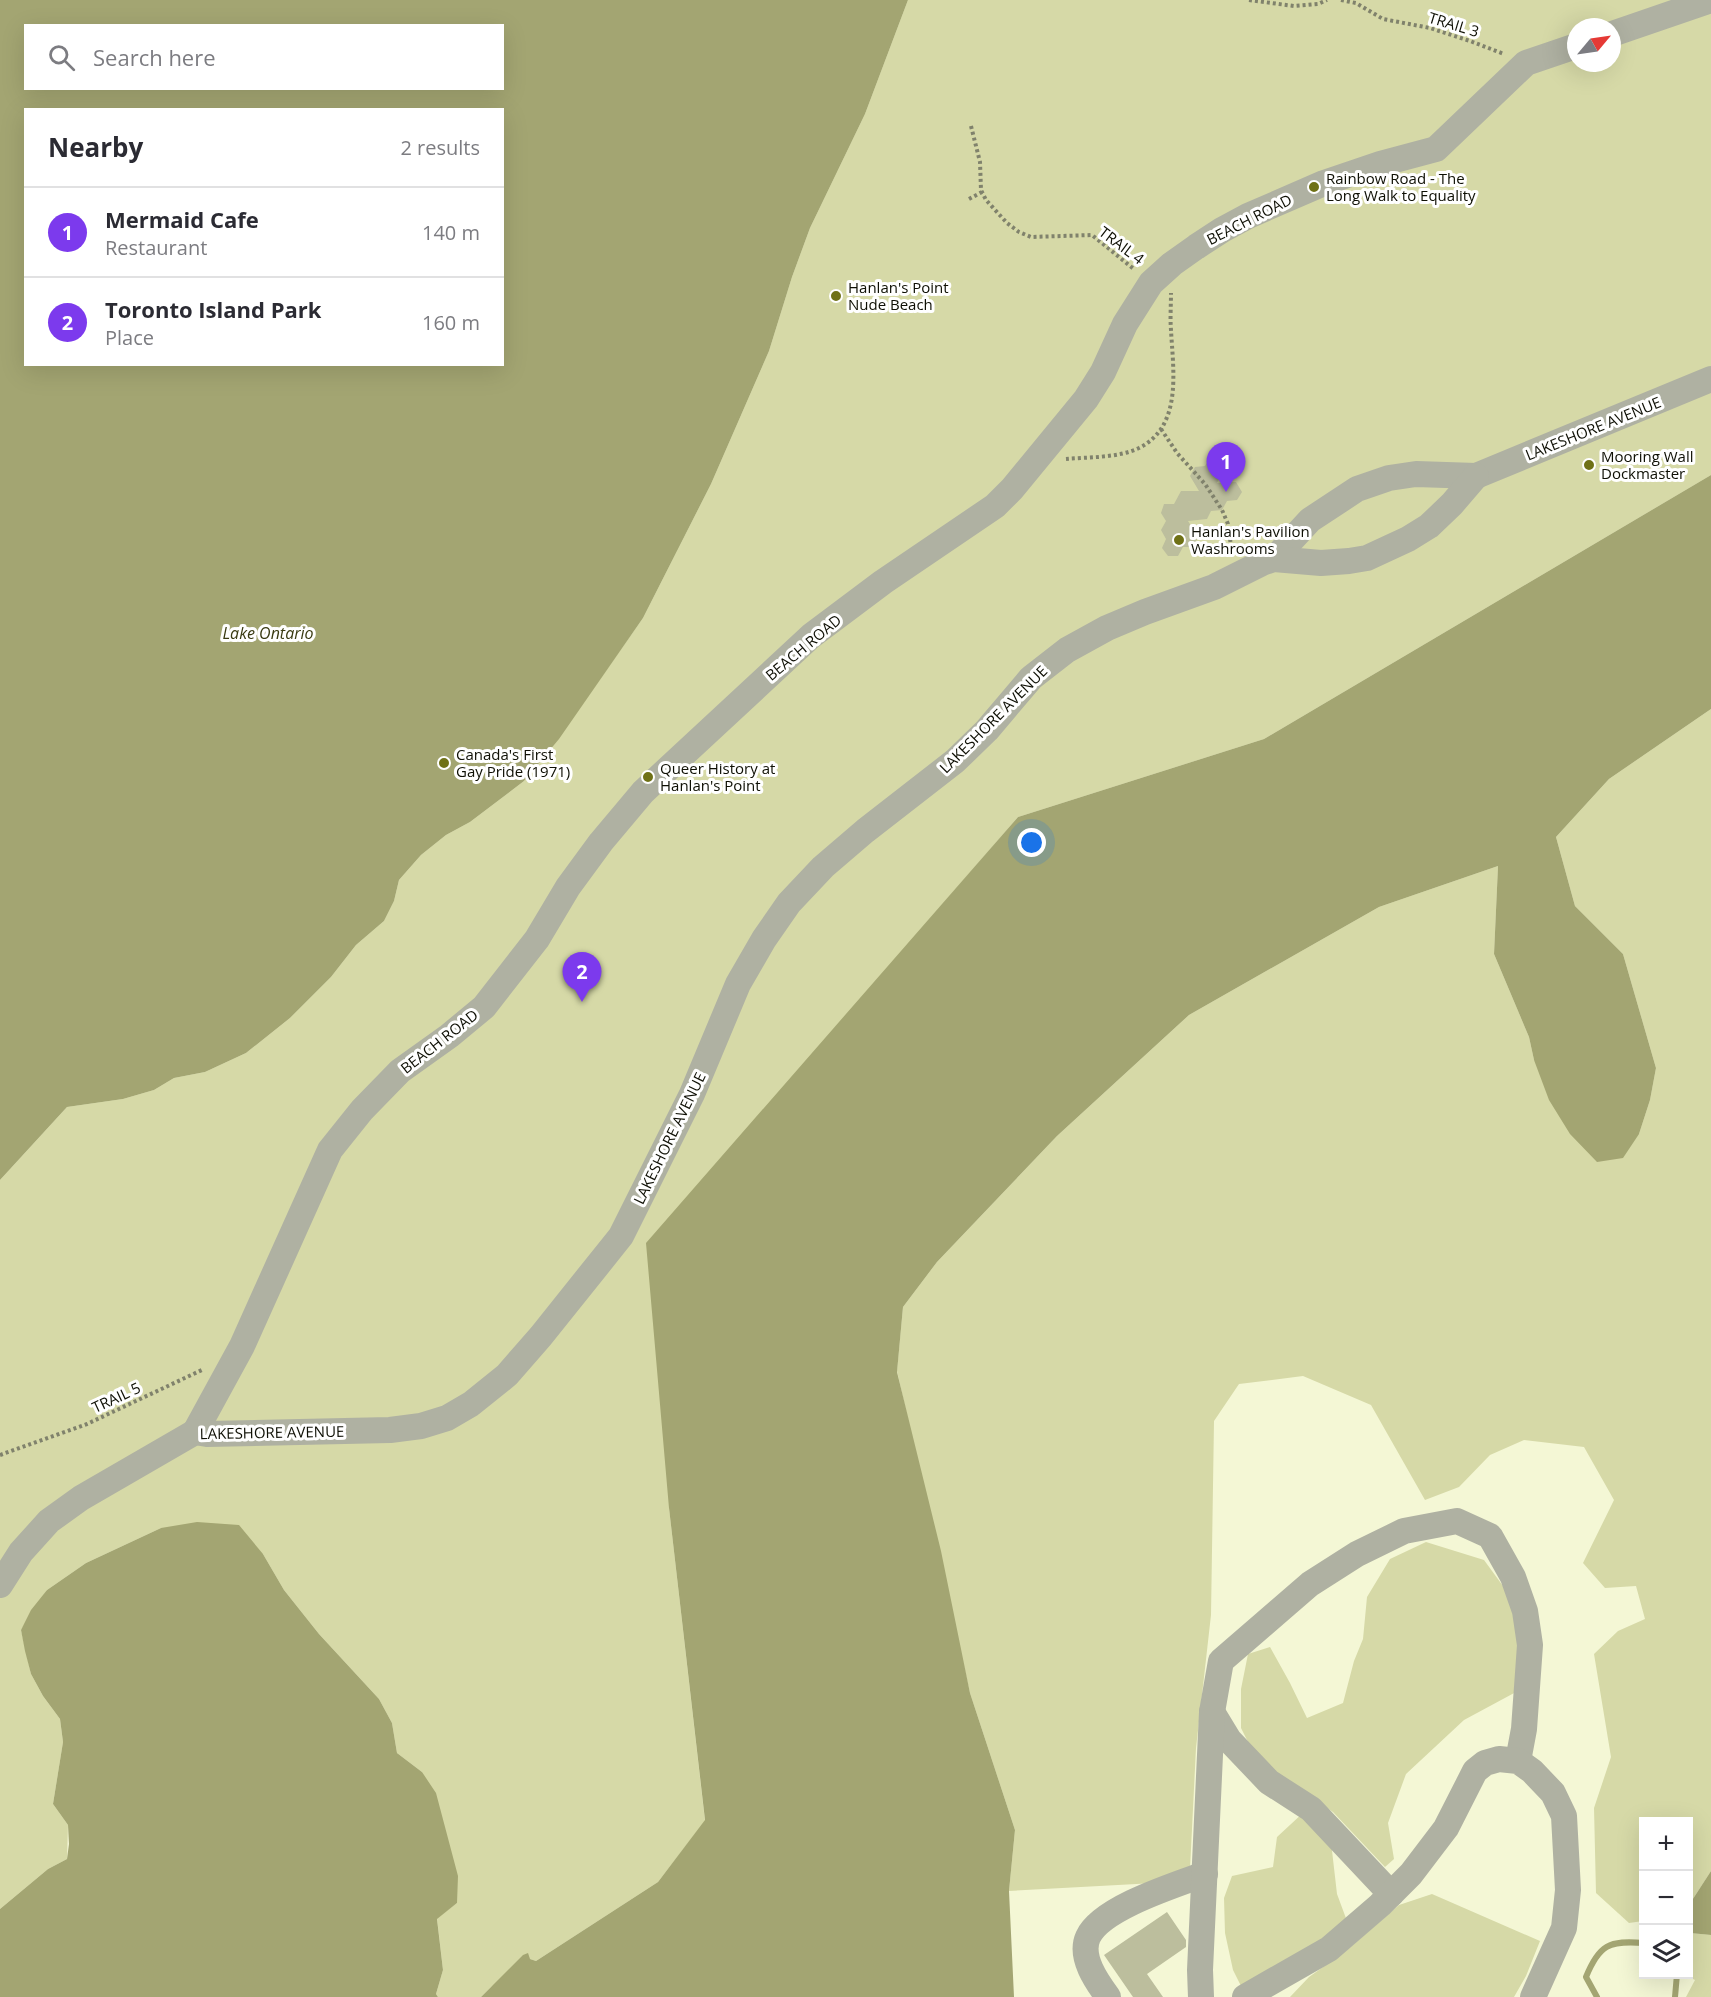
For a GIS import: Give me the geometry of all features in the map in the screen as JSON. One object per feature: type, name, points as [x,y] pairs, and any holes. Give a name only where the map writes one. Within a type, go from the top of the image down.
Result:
[{"type":"lane","points":[[1621,31],[1710,0]]},
{"type":"lane","name":"BEACH ROAD","points":[[195,1432],[239,1352],[330,1150],[362,1110],[400,1071],[449,1036],[484,1007],[537,939],[568,887],[600,842],[643,792],[811,636],[883,582],[995,506],[1086,399],[1103,372],[1125,324],[1151,283],[1172,264],[1222,230],[1314,187],[1380,164],[1436,149],[1526,63],[1567,49]]},
{"type":"lane","name":"LAKESHORE AVENUE","points":[[1274,559],[1310,520],[1357,489],[1389,478],[1416,474],[1476,476],[1711,380]]},
{"type":"lane","name":"LAKESHORE AVENUE","points":[[0,1585],[21,1552],[49,1521],[81,1498],[195,1432],[207,1434],[390,1430],[421,1426],[447,1418],[471,1404],[507,1375],[535,1344],[621,1236],[692,1094],[738,984],[764,939],[789,903],[823,867],[955,761],[987,730],[1031,678],[1067,650],[1107,628],[1214,587],[1274,559],[1321,563],[1367,558],[1408,539],[1429,526],[1476,476]]},
{"type":"lane","points":[[1201,1997],[1200,1970],[1212,1712],[1221,1661],[1310,1584],[1357,1554],[1404,1531],[1456,1521],[1490,1536],[1513,1577],[1525,1611],[1530,1645],[1524,1729],[1518,1761]]},
{"type":"lane","points":[[1212,1712],[1229,1740],[1269,1782],[1311,1809],[1391,1894]]},
{"type":"lane","points":[[1245,1997],[1329,1949],[1391,1894],[1411,1874],[1446,1828],[1475,1771],[1485,1763],[1499,1759],[1518,1761],[1532,1771],[1553,1793],[1564,1816],[1568,1890],[1564,1928],[1533,1997]]},
{"type":"lane","points":[[1108,1997],[1095,1979],[1086,1954],[1088,1938],[1101,1923],[1119,1909],[1153,1893],[1205,1874]]},
{"type":"path","points":[[1249,0],[1293,6],[1318,4],[1327,0]]},
{"type":"path","name":"TRAIL 3","points":[[1341,0],[1356,3],[1383,19],[1430,28],[1470,40],[1526,63]]},
{"type":"path","points":[[969,199],[982,192],[980,162],[971,126]]},
{"type":"path","name":"TRAIL 4","points":[[982,192],[986,200],[1007,223],[1019,232],[1031,237],[1092,235],[1151,283]]},
{"type":"path","points":[[1035,461],[1127,452],[1148,442],[1161,429],[1173,396],[1172,264]]},
{"type":"path","points":[[1161,429],[1176,453],[1206,484],[1222,510],[1228,524],[1231,546]]},
{"type":"path","name":"TRAIL 5","points":[[0,1455],[87,1424],[239,1352]]},
{"type":"shaded area","points":[[908,0],[1711,0],[1711,475],[1264,739],[1018,817],[872,986],[669,1508],[705,1821],[658,1882],[536,1961],[530,1959],[481,1997],[438,1997],[436,1994],[443,1970],[437,1918],[457,1903],[422,1772],[397,1753],[392,1723],[379,1699],[319,1634],[284,1590],[263,1554],[161,1528],[86,1563],[47,1590],[21,1630],[31,1674],[43,1696],[60,1719],[63,1742],[53,1804],[68,1825],[67,1859],[48,1869],[0,1909],[0,1180],[67,1107],[123,1099],[154,1090],[174,1078],[205,1072],[246,1053],[290,1018],[331,977],[356,945],[384,921],[394,901],[399,880],[421,855],[524,781],[581,706],[643,618],[711,484],[769,351],[810,228],[865,114]]},
{"type":"shaded area","points":[[1711,709],[1711,1871],[1693,1899],[1693,1817],[1639,1817],[1639,1922],[1629,1923],[1596,1893],[1594,1808],[1611,1757],[1594,1654],[1618,1631],[1645,1619],[1636,1586],[1605,1588],[1583,1563],[1614,1500],[1584,1447],[1524,1440],[1490,1455],[1459,1487],[1425,1500],[1371,1405],[1303,1376],[1239,1384],[1214,1421],[1211,1615],[1196,1748],[1190,1869],[1155,1883],[1009,1891],[1015,1830],[970,1693],[897,1371],[903,1307],[937,1262],[1057,1136],[1189,1015],[1379,907],[1498,866],[1494,954],[1529,1037],[1534,1060],[1639,1134],[1650,1100],[1656,1068],[1623,954],[1575,906],[1556,837],[1609,779]]},
{"type":"shaded area","points":[[1426,1542],[1484,1560],[1511,1597],[1518,1634],[1516,1692],[1464,1720],[1406,1774],[1388,1823],[1394,1859],[1385,1867],[1333,1812],[1257,1760],[1241,1728],[1241,1689],[1248,1654],[1270,1647],[1307,1718],[1343,1703],[1354,1661],[1363,1639],[1367,1597],[1390,1559]]},
{"type":"shaded area","points":[[1304,1812],[1331,1842],[1337,1894],[1347,1921],[1307,1954],[1242,1988],[1233,1970],[1225,1933],[1224,1898],[1232,1876],[1273,1867],[1277,1837]]},
{"type":"shaded area","points":[[1432,1894],[1540,1941],[1526,1976],[1514,1997],[1290,1997],[1309,1977],[1347,1950],[1399,1905]]},
{"type":"shaded area","points":[[1693,1933],[1711,1935],[1711,1997],[1686,1997],[1695,1980],[1693,1979]]},
{"type":"water","name":"Lake Ontario","points":[[0,0],[908,0],[865,114],[810,228],[769,351],[711,484],[643,618],[559,739],[524,781],[421,855],[399,880],[394,901],[384,921],[356,945],[331,977],[290,1018],[246,1053],[205,1072],[174,1078],[154,1090],[123,1099],[67,1107],[0,1180]]},
{"type":"water","points":[[1711,475],[1711,709],[1609,779],[1556,837],[1575,906],[1623,954],[1656,1068],[1650,1100],[1639,1134],[1623,1158],[1597,1162],[1570,1134],[1549,1100],[1534,1060],[1529,1037],[1494,954],[1498,866],[1379,907],[1189,1015],[1057,1136],[937,1262],[903,1307],[897,1372],[941,1551],[970,1693],[1015,1830],[1009,1891],[1014,1997],[481,1997],[523,1955],[528,1953],[530,1959],[536,1961],[658,1882],[705,1820],[669,1508],[646,1243],[1018,817],[1264,739]]},
{"type":"water","points":[[197,1522],[239,1525],[263,1554],[284,1590],[319,1634],[379,1699],[392,1723],[397,1753],[422,1772],[436,1793],[458,1876],[457,1903],[437,1919],[443,1970],[436,1994],[438,1997],[0,1997],[0,1909],[48,1869],[67,1859],[69,1844],[68,1825],[53,1804],[63,1742],[60,1719],[43,1696],[31,1674],[21,1630],[31,1610],[47,1590],[86,1563],[161,1528]]},
{"type":"water","points":[[1711,1871],[1711,1935],[1693,1933],[1693,1899]]},
{"type":"building","points":[[1220,457],[1226,465],[1217,483],[1236,482],[1242,492],[1237,500],[1227,501],[1222,510],[1211,511],[1207,519],[1188,521],[1198,537],[1193,547],[1183,547],[1178,556],[1168,556],[1162,548],[1166,539],[1161,530],[1166,521],[1161,513],[1164,504],[1174,504],[1181,491],[1199,491],[1190,476],[1195,467],[1205,466],[1210,458]]},
{"type":"building","points":[[1167,1912],[1186,1940],[1186,1947],[1147,1974],[1163,1997],[1133,1997],[1104,1955]]},
{"type":"waterway","points":[[1597,1997],[1586,1977],[1601,1951],[1614,1944],[1639,1943]]},
{"type":"waterway","points":[[1675,1997],[1677,1979]]},
{"type":"place","name":"Rainbow Road - The Long Walk to Equality","points":[[1314,187]]},
{"type":"place","name":"Hanlan's Point Nude Beach","points":[[836,296]]},
{"type":"place","name":"Mooring Wall Dockmaster","points":[[1589,465]]},
{"type":"place","name":"Mermaid Cafe","points":[[1226,492]]},
{"type":"place","name":"Hanlan's Pavilion Washrooms","points":[[1179,540]]},
{"type":"place","name":"Canada's First Gay Pride (1971)","points":[[444,763]]},
{"type":"place","name":"Queer History at Hanlan's Point","points":[[648,777]]},
{"type":"place","name":"Toronto Island Park","points":[[582,1002]]}]
